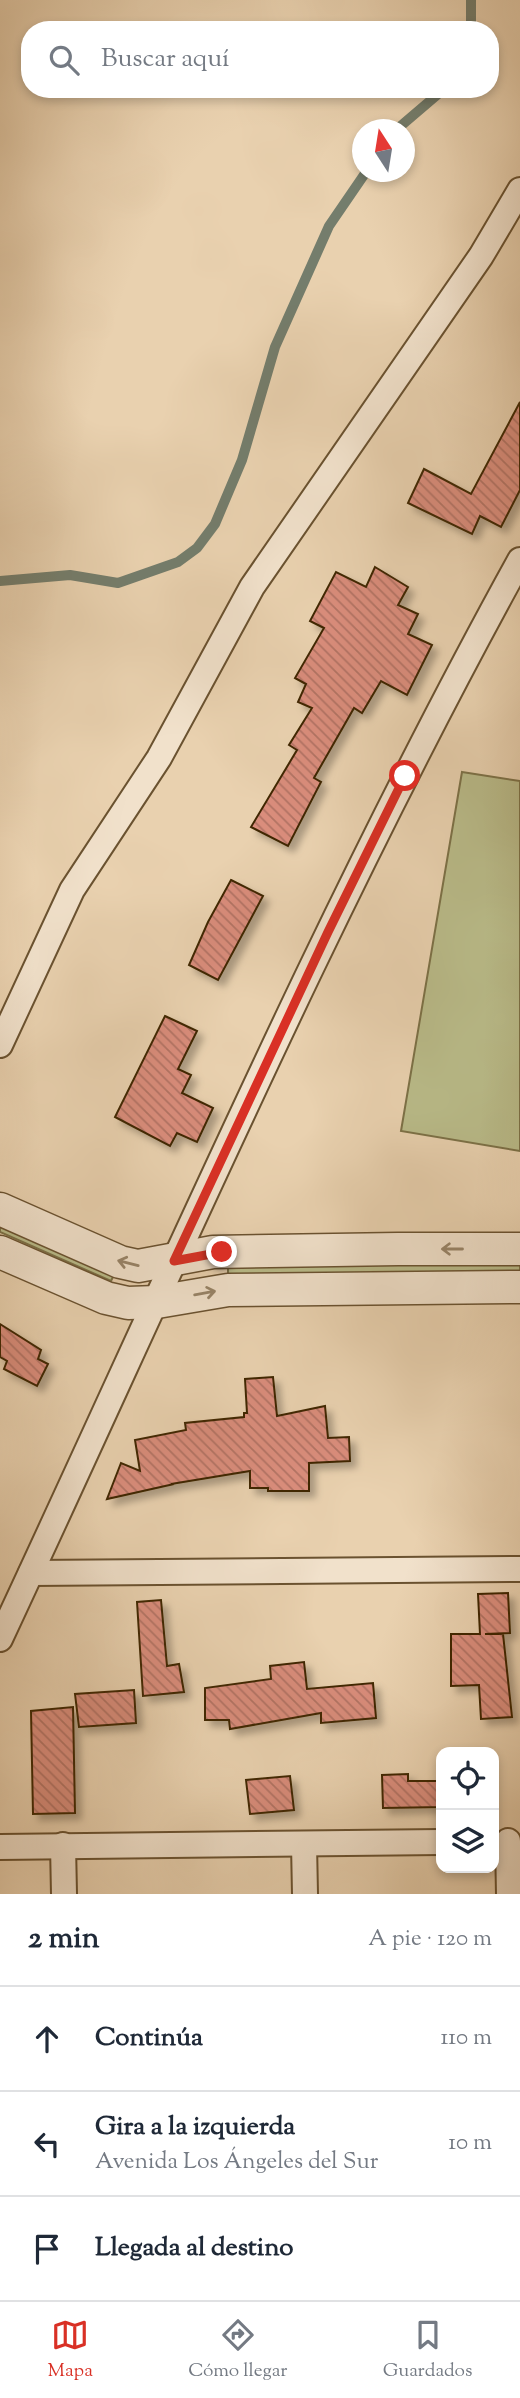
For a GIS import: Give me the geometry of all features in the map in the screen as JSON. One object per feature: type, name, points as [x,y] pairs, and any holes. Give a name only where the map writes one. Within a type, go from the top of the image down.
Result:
[{"type":"street","points":[[0,1045],[72,890],[159,758],[252,587],[481,256],[520,190]]},
{"type":"street","points":[[0,1639],[328,932],[399,788],[520,560]]},
{"type":"street","points":[[0,1209],[120,1262],[138,1266],[213,1252],[520,1249]]},
{"type":"street","points":[[0,1252],[106,1298],[128,1303],[158,1302],[228,1290],[520,1287]]},
{"type":"street","points":[[31,1573],[520,1569]]},
{"type":"street","points":[[507,1841],[509,1894]]},
{"type":"street","points":[[0,1847],[436,1842]]},
{"type":"street","points":[[304,1844],[305,1894]]},
{"type":"street","points":[[63,1845],[64,1894]]},
{"type":"green space","points":[[462,772],[520,781],[520,1151],[401,1131]]},
{"type":"green space","points":[[0,1225],[114,1275],[111,1281],[0,1232]]},
{"type":"green space","points":[[520,1263],[520,1273],[228,1275],[228,1267]]},
{"type":"building","points":[[520,402],[520,490],[501,527],[480,516],[472,534],[408,503],[424,469],[471,494]]},
{"type":"building","points":[[375,567],[408,587],[398,605],[418,614],[408,634],[432,645],[407,695],[381,681],[362,713],[354,708],[314,778],[321,782],[288,846],[251,827],[297,750],[289,745],[312,708],[298,702],[306,684],[295,678],[324,628],[310,621],[336,572],[366,587]]},
{"type":"building","points":[[231,880],[263,896],[218,980],[189,965]]},
{"type":"building","points":[[165,1016],[197,1031],[178,1069],[191,1075],[182,1093],[213,1108],[197,1142],[177,1133],[170,1146],[115,1117]]},
{"type":"building","points":[[0,1324],[41,1350],[38,1359],[48,1364],[37,1386],[4,1369],[7,1361],[0,1357]]},
{"type":"building","points":[[273,1377],[277,1416],[325,1406],[328,1438],[349,1437],[350,1461],[309,1463],[309,1491],[250,1488],[250,1471],[171,1484],[174,1484],[107,1499],[121,1463],[140,1471],[135,1440],[186,1430],[185,1423],[244,1417],[244,1413],[247,1413],[245,1379]]},
{"type":"building","points":[[508,1593],[510,1633],[485,1634],[503,1634],[512,1717],[481,1719],[479,1685],[451,1686],[451,1634],[480,1634],[478,1594]]},
{"type":"building","points":[[161,1600],[167,1666],[179,1664],[184,1692],[143,1696],[137,1602]]},
{"type":"building","points":[[304,1662],[307,1689],[373,1683],[376,1718],[321,1723],[321,1713],[230,1729],[229,1720],[205,1720],[205,1688],[271,1679],[270,1666]]},
{"type":"building","points":[[134,1690],[136,1723],[79,1727],[75,1694]]},
{"type":"building","points":[[73,1707],[75,1813],[33,1814],[31,1711]]},
{"type":"building","points":[[408,1774],[408,1781],[436,1781],[436,1807],[383,1808],[382,1775]]},
{"type":"building","points":[[290,1776],[294,1810],[250,1814],[246,1780]]},
{"type":"waterway","points":[[471,0],[471,21]]},
{"type":"waterway","points":[[409,119],[433,98]]},
{"type":"waterway","points":[[0,581],[70,575],[118,583],[178,562],[197,548],[215,524],[242,460],[275,347],[329,226],[359,182]]},
{"type":"route","points":[[222,1252],[174,1261],[328,932],[405,776]]}]
